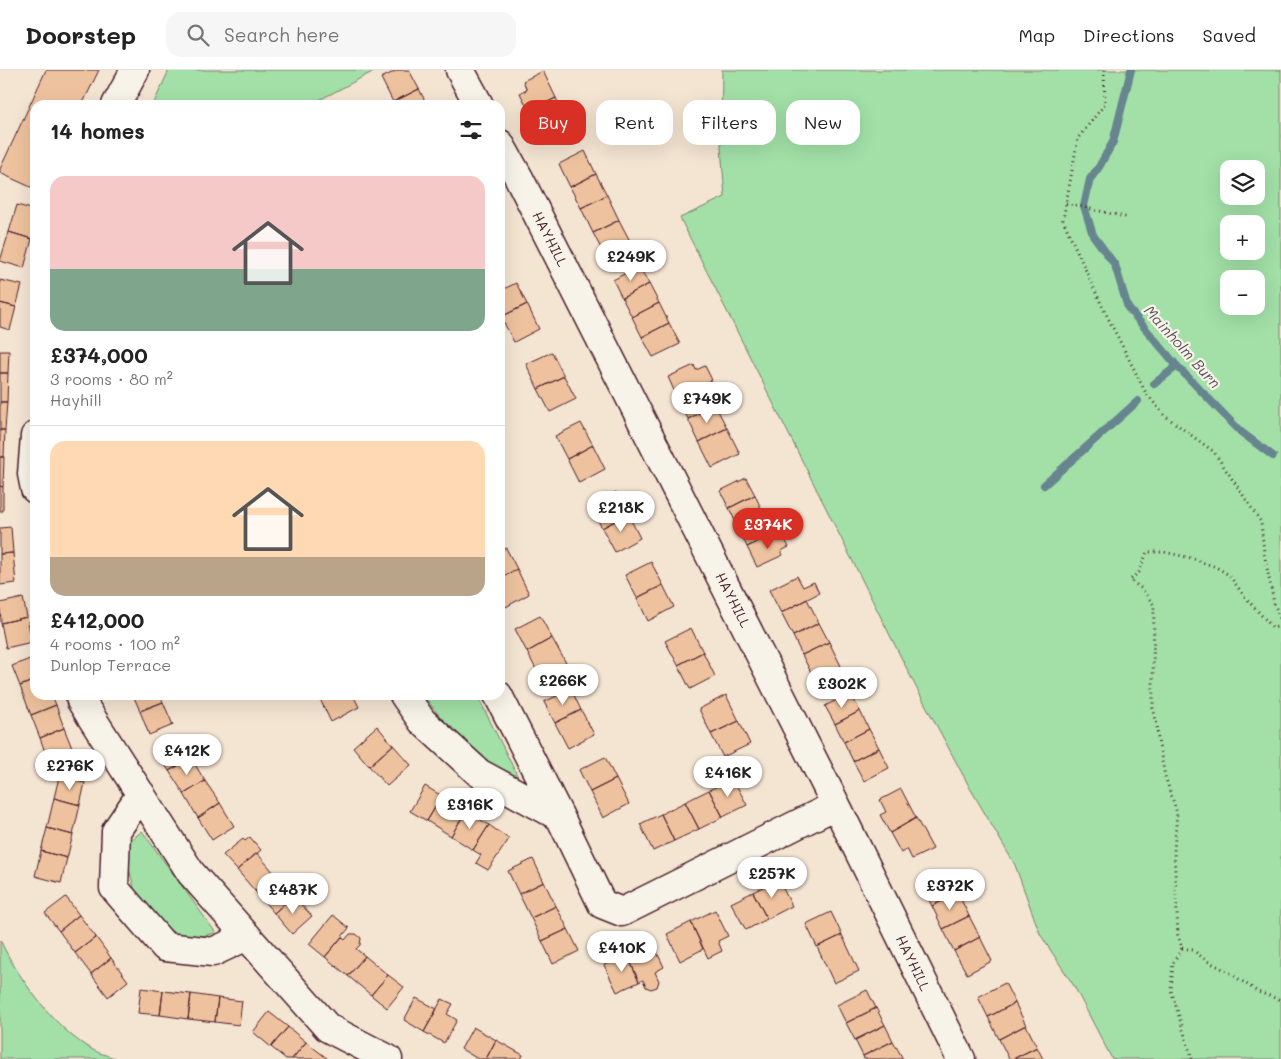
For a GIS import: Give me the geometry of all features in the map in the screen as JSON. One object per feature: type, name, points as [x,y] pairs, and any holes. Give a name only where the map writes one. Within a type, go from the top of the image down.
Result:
[{"type":"street","points":[[119,100],[134,70]]},
{"type":"street","points":[[460,70],[476,100]]},
{"type":"street","name":"HAYHILL","points":[[505,166],[509,183],[836,805],[961,1059]]},
{"type":"street","points":[[82,700],[191,873],[328,1028],[388,1059]]},
{"type":"street","points":[[407,700],[422,721],[479,773],[560,817]]},
{"type":"street","points":[[501,700],[602,904],[622,912],[836,805]]},
{"type":"street","points":[[141,794],[116,831],[114,888],[165,947],[213,952],[247,936]]},
{"type":"path","points":[[1104,70],[1105,104],[1078,138],[1064,220],[1102,306],[1146,393],[1164,415],[1214,452],[1261,522],[1264,553],[1274,603],[1281,620]]},
{"type":"path","points":[[1066,202],[1129,218]]},
{"type":"path","points":[[1192,1059],[1171,990],[1173,963],[1182,948],[1178,935],[1174,851],[1176,813],[1165,776],[1153,708],[1154,605],[1142,589],[1130,580],[1139,572],[1147,552],[1164,552],[1191,558],[1216,566],[1229,575],[1245,597],[1273,628],[1281,626]]},
{"type":"path","points":[[1182,948],[1193,950],[1258,992],[1281,1000]]},
{"type":"green space","points":[[169,70],[376,70],[319,100],[155,100]]},
{"type":"green space","points":[[722,70],[1281,70],[1281,1059],[1112,1059],[1074,986],[1040,934],[1015,865],[970,788],[916,687],[680,218],[725,197],[721,145],[776,145],[776,100],[722,100]]},
{"type":"green space","points":[[427,700],[480,700],[521,783],[487,761],[448,727]]},
{"type":"green space","points":[[142,831],[216,933],[193,938],[175,933],[151,919],[136,895],[128,865],[129,842]]},
{"type":"green space","points":[[0,940],[27,986],[65,1030],[96,1051],[118,1059],[0,1059]]},
{"type":"building","points":[[46,70],[99,70],[84,100],[32,100]]},
{"type":"building","points":[[398,70],[409,70],[419,89],[397,100],[392,100],[381,78]]},
{"type":"building","points":[[543,71],[556,98],[552,100],[524,100],[520,93],[527,90],[523,81]]},
{"type":"building","points":[[419,89],[424,100],[397,100]]},
{"type":"building","points":[[30,104],[30,187],[0,173],[0,169]]},
{"type":"building","points":[[585,151],[596,174],[570,187],[559,164]]},
{"type":"building","points":[[596,174],[607,195],[581,208],[570,187]]},
{"type":"building","points":[[607,195],[619,220],[593,233],[581,208]]},
{"type":"building","points":[[17,205],[30,209],[30,238],[9,232]]},
{"type":"building","points":[[619,220],[631,243],[605,256],[593,233]]},
{"type":"building","points":[[9,232],[30,238],[30,246],[24,268],[0,261]]},
{"type":"building","points":[[639,266],[649,284],[622,298],[613,280]]},
{"type":"building","points":[[0,280],[22,285],[16,307],[0,303]]},
{"type":"building","points":[[516,283],[527,304],[505,315],[505,288]]},
{"type":"building","points":[[649,284],[659,303],[632,317],[622,298]]},
{"type":"building","points":[[0,303],[16,307],[10,330],[0,327]]},
{"type":"building","points":[[659,303],[669,323],[642,337],[632,317]]},
{"type":"building","points":[[527,304],[539,329],[514,342],[505,325],[505,315]]},
{"type":"building","points":[[669,323],[680,344],[653,357],[642,337]]},
{"type":"building","points":[[0,351],[9,351],[8,373],[0,373]]},
{"type":"building","points":[[552,352],[564,376],[538,389],[526,364]]},
{"type":"building","points":[[694,365],[696,370],[705,366],[712,380],[677,397],[668,377]]},
{"type":"building","points":[[0,373],[8,373],[7,402],[0,402]]},
{"type":"building","points":[[564,376],[576,399],[550,412],[538,389]]},
{"type":"building","points":[[705,384],[710,395],[723,389],[728,399],[688,419],[677,397]]},
{"type":"building","points":[[0,402],[7,402],[5,430],[0,430]]},
{"type":"building","points":[[715,405],[727,428],[699,442],[688,419]]},
{"type":"building","points":[[581,423],[593,445],[567,459],[555,436]]},
{"type":"building","points":[[727,428],[740,454],[712,468],[699,442]]},
{"type":"building","points":[[0,430],[5,430],[4,457],[0,457]]},
{"type":"building","points":[[593,445],[605,469],[579,483],[567,459]]},
{"type":"building","points":[[0,457],[4,457],[3,487],[0,486]]},
{"type":"building","points":[[746,478],[755,495],[729,508],[720,491]]},
{"type":"building","points":[[0,486],[3,487],[3,511],[0,511]]},
{"type":"building","points":[[616,492],[628,514],[602,528],[590,506]]},
{"type":"building","points":[[755,495],[764,515],[738,527],[729,508]]},
{"type":"building","points":[[628,514],[640,538],[615,552],[602,528]]},
{"type":"building","points":[[764,515],[773,534],[747,547],[738,527]]},
{"type":"building","points":[[11,527],[13,553],[0,554],[0,528]]},
{"type":"building","points":[[773,534],[775,539],[783,536],[789,547],[781,551],[783,555],[757,567],[747,547]]},
{"type":"building","points":[[505,548],[517,569],[505,575]]},
{"type":"building","points":[[13,553],[16,583],[0,585],[0,554]]},
{"type":"building","points":[[651,562],[663,585],[637,598],[625,575]]},
{"type":"building","points":[[517,569],[529,594],[505,607],[505,575]]},
{"type":"building","points":[[797,576],[803,587],[814,582],[819,593],[781,613],[769,590]]},
{"type":"building","points":[[663,585],[674,607],[648,621],[637,598]]},
{"type":"building","points":[[23,598],[27,617],[1,623],[0,603]]},
{"type":"building","points":[[807,599],[819,623],[793,636],[781,613]]},
{"type":"building","points":[[540,616],[552,638],[527,652],[515,629]]},
{"type":"building","points":[[27,617],[30,642],[6,648],[1,623]]},
{"type":"building","points":[[819,623],[829,642],[802,655],[793,636]]},
{"type":"building","points":[[691,628],[703,652],[678,665],[665,641]]},
{"type":"building","points":[[552,638],[566,663],[540,677],[527,652]]},
{"type":"building","points":[[829,642],[841,666],[815,680],[802,655]]},
{"type":"building","points":[[703,652],[715,676],[690,689],[678,665]]},
{"type":"building","points":[[30,659],[30,682],[20,686],[12,666]]},
{"type":"building","points":[[30,682],[30,700],[54,700],[56,705],[31,715],[20,686]]},
{"type":"building","points":[[571,689],[581,710],[555,723],[544,702]]},
{"type":"building","points":[[850,693],[860,711],[835,724],[825,706]]},
{"type":"building","points":[[726,695],[739,721],[711,734],[699,709]]},
{"type":"building","points":[[135,700],[162,700],[163,702],[140,711]]},
{"type":"building","points":[[320,700],[356,700],[359,707],[331,722]]},
{"type":"building","points":[[163,702],[173,725],[149,735],[140,711]]},
{"type":"building","points":[[56,705],[64,728],[40,738],[31,715]]},
{"type":"building","points":[[581,710],[594,734],[568,748],[555,723]]},
{"type":"building","points":[[860,711],[869,729],[844,742],[835,724]]},
{"type":"building","points":[[739,721],[750,744],[723,757],[711,734]]},
{"type":"building","points":[[377,726],[393,745],[369,766],[353,747]]},
{"type":"building","points":[[64,728],[74,753],[49,763],[40,738]]},
{"type":"building","points":[[869,729],[879,748],[853,761],[844,742]]},
{"type":"building","points":[[180,739],[191,758],[169,771],[158,753]]},
{"type":"building","points":[[393,745],[411,765],[387,786],[369,766]]},
{"type":"building","points":[[879,748],[889,768],[864,781],[853,761]]},
{"type":"building","points":[[605,757],[616,779],[590,792],[579,770]]},
{"type":"building","points":[[191,758],[205,781],[184,794],[169,771]]},
{"type":"building","points":[[59,777],[85,783],[80,805],[54,798]]},
{"type":"building","points":[[616,779],[629,804],[603,818],[590,792]]},
{"type":"building","points":[[733,779],[747,805],[723,817],[709,790]]},
{"type":"building","points":[[205,781],[220,803],[198,818],[184,794]]},
{"type":"building","points":[[425,786],[442,796],[427,821],[410,811]]},
{"type":"building","points":[[901,789],[916,818],[890,833],[880,815],[886,812],[880,800]]},
{"type":"building","points":[[709,790],[723,817],[699,829],[685,802]]},
{"type":"building","points":[[442,796],[466,811],[451,836],[427,821]]},
{"type":"building","points":[[54,798],[80,805],[73,835],[47,828]]},
{"type":"building","points":[[685,802],[699,829],[674,841],[661,814]]},
{"type":"building","points":[[220,803],[234,826],[212,840],[198,818]]},
{"type":"building","points":[[466,811],[489,825],[473,850],[451,836]]},
{"type":"building","points":[[661,814],[674,841],[653,851],[640,824]]},
{"type":"building","points":[[916,818],[933,849],[912,859],[907,849],[901,853],[890,833]]},
{"type":"building","points":[[489,825],[509,839],[488,870],[476,863],[481,855],[473,850]]},
{"type":"building","points":[[47,828],[73,835],[67,858],[41,851]]},
{"type":"building","points":[[250,837],[261,850],[237,870],[223,855],[243,839],[245,841]]},
{"type":"building","points":[[41,851],[67,858],[61,883],[35,876]]},
{"type":"building","points":[[257,853],[275,874],[255,891],[237,870]]},
{"type":"building","points":[[533,859],[544,882],[519,894],[508,871]]},
{"type":"building","points":[[947,872],[958,893],[932,906],[921,885]]},
{"type":"building","points":[[275,874],[293,896],[274,913],[255,891]]},
{"type":"building","points":[[778,879],[792,906],[767,919],[753,892]]},
{"type":"building","points":[[544,882],[556,906],[531,918],[519,894]]},
{"type":"building","points":[[753,892],[767,919],[746,930],[731,903]]},
{"type":"building","points":[[958,893],[969,916],[943,929],[932,906]]},
{"type":"building","points":[[293,896],[312,916],[292,934],[274,913]]},
{"type":"building","points":[[66,897],[79,915],[59,931],[45,913]]},
{"type":"building","points":[[556,906],[568,929],[542,941],[531,918]]},
{"type":"building","points":[[715,910],[728,936],[718,941],[722,951],[708,958],[691,922]]},
{"type":"building","points":[[831,912],[842,935],[817,947],[806,924]]},
{"type":"building","points":[[79,915],[96,937],[75,953],[59,931]]},
{"type":"building","points":[[333,915],[349,928],[325,957],[309,944]]},
{"type":"building","points":[[969,916],[980,937],[954,951],[943,929]]},
{"type":"building","points":[[691,922],[703,949],[680,961],[667,934]]},
{"type":"building","points":[[568,929],[579,951],[553,964],[542,941]]},
{"type":"building","points":[[350,934],[356,934],[361,938],[360,945],[356,949],[365,956],[348,976],[325,957],[342,937],[345,940]]},
{"type":"building","points":[[842,935],[859,971],[834,983],[817,947]]},
{"type":"building","points":[[96,937],[111,958],[91,974],[75,953]]},
{"type":"building","points":[[980,937],[992,961],[967,974],[954,951]]},
{"type":"building","points":[[652,942],[664,967],[655,972],[659,981],[657,987],[651,989],[646,987],[643,980],[639,982],[627,954]]},
{"type":"building","points":[[627,954],[639,982],[617,992],[604,965]]},
{"type":"building","points":[[365,956],[388,975],[371,995],[348,976]]},
{"type":"building","points":[[111,958],[128,981],[108,997],[91,974]]},
{"type":"building","points":[[388,975],[404,987],[387,1008],[371,995]]},
{"type":"building","points":[[1005,983],[1015,1003],[988,1017],[978,997]]},
{"type":"building","points":[[141,988],[163,991],[160,1015],[138,1013]]},
{"type":"building","points":[[867,990],[876,1008],[846,1023],[837,1005]]},
{"type":"building","points":[[163,991],[191,994],[188,1019],[160,1015]]},
{"type":"building","points":[[191,994],[218,998],[215,1022],[188,1019]]},
{"type":"building","points":[[218,998],[242,1001],[239,1025],[215,1022]]},
{"type":"building","points":[[416,998],[437,1009],[424,1032],[404,1020]]},
{"type":"building","points":[[442,999],[453,1004],[447,1014],[457,1020],[444,1043],[424,1032]]},
{"type":"building","points":[[1015,1003],[1026,1025],[999,1039],[988,1017]]},
{"type":"building","points":[[876,1008],[885,1025],[855,1040],[846,1023]]},
{"type":"building","points":[[269,1012],[288,1027],[271,1047],[253,1032]]},
{"type":"building","points":[[885,1025],[893,1041],[863,1056],[855,1040]]},
{"type":"building","points":[[1026,1025],[1037,1047],[1013,1059],[1009,1059],[999,1039]]},
{"type":"building","points":[[288,1027],[306,1042],[292,1059],[286,1059],[271,1047]]},
{"type":"building","points":[[473,1027],[496,1040],[486,1059],[478,1059],[461,1049]]},
{"type":"building","points":[[496,1040],[523,1055],[521,1059],[486,1059]]},
{"type":"building","points":[[893,1041],[903,1059],[864,1059],[863,1056]]},
{"type":"building","points":[[306,1042],[328,1059],[292,1059]]},
{"type":"building","points":[[1037,1047],[1043,1059],[1013,1059]]},
{"type":"waterway","name":"Mainholm Burn","points":[[1131,70],[1113,142],[1090,179],[1084,206],[1093,235],[1115,265],[1128,308],[1177,366],[1241,432],[1273,456]]},
{"type":"waterway","points":[[1154,384],[1177,366]]},
{"type":"waterway","points":[[1044,485],[1138,401]]}]
